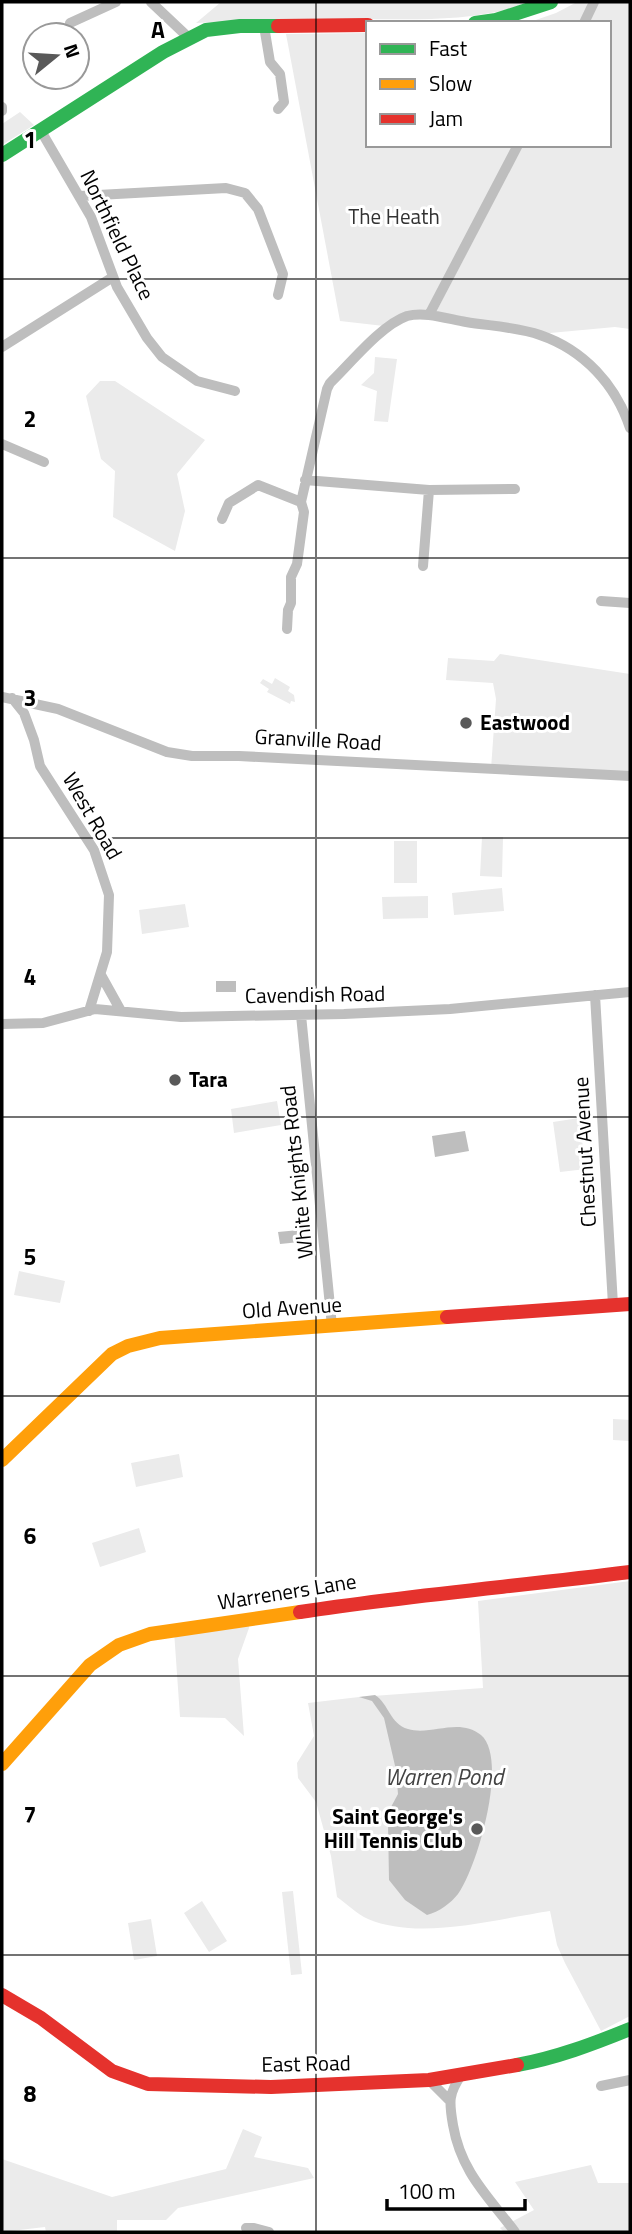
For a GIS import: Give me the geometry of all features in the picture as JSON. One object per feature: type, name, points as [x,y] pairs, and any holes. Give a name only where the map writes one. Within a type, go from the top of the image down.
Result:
[{"type":"street","points":[[74,21],[117,2]]},
{"type":"street","points":[[151,2],[190,38]]},
{"type":"street","points":[[489,21],[551,2]]},
{"type":"street","points":[[585,21],[594,2]]},
{"type":"street","points":[[2,155],[152,60],[206,30],[264,26],[366,25]]},
{"type":"street","points":[[264,26],[270,62],[280,74],[284,102],[278,109]]},
{"type":"street","name":"Northfield Place","points":[[41,131],[80,196],[113,277],[147,338],[162,357],[197,381],[235,391]]},
{"type":"street","points":[[429,315],[517,147]]},
{"type":"street","points":[[80,196],[226,188],[245,193],[258,209],[283,274],[278,295]]},
{"type":"street","points":[[2,347],[113,277]]},
{"type":"street","points":[[287,629],[291,577],[297,565],[304,512],[301,502],[330,383],[393,324],[408,316],[429,315],[539,334],[566,347],[594,367],[626,404],[630,428]]},
{"type":"street","points":[[2,444],[44,462]]},
{"type":"street","points":[[305,480],[429,490],[515,489]]},
{"type":"street","points":[[221,511],[258,485],[301,502]]},
{"type":"street","points":[[423,566],[429,490]]},
{"type":"street","points":[[601,601],[630,603]]},
{"type":"street","name":"Granville Road","points":[[7,697],[58,709],[167,752],[192,756],[239,755],[630,776]]},
{"type":"street","name":"West Road","points":[[7,697],[24,713],[40,766],[94,850],[105,878],[110,915],[107,952],[89,1011]]},
{"type":"street","points":[[101,975],[121,1011]]},
{"type":"street","name":"Cavendish Road","points":[[2,1024],[43,1023],[89,1011],[181,1017],[450,1010],[630,992]]},
{"type":"street","name":"Chestnut Avenue","points":[[595,995],[613,1306]]},
{"type":"street","name":"White Knights Road","points":[[300,1015],[332,1326]]},
{"type":"street","name":"Old Avenue","points":[[2,1460],[112,1354],[128,1346],[160,1338],[630,1304]]},
{"type":"street","name":"Warreners Lane","points":[[2,1764],[90,1665],[119,1644],[150,1634],[372,1601],[490,1590],[630,1572]]},
{"type":"street","name":"East Road","points":[[2,1995],[44,2019],[113,2073],[148,2084],[271,2087],[429,2080],[536,2062],[600,2042],[630,2029]]},
{"type":"street","points":[[462,2074],[449,2100],[457,2147],[463,2162],[515,2232]]},
{"type":"street","points":[[429,2080],[449,2100]]},
{"type":"street","points":[[601,2086],[630,2080]]},
{"type":"street","points":[[246,2228],[269,2232]]},
{"type":"green space","points":[[221,2],[529,2],[484,14],[459,17],[196,23]]},
{"type":"green space","points":[[577,2],[587,2],[588,5],[580,21],[533,21]]},
{"type":"green space","name":"The Heath","points":[[599,2],[630,2],[630,329],[615,327],[550,333],[436,312],[522,147],[611,147],[611,21],[589,21]]},
{"type":"green space","name":"The Heath","points":[[366,33],[366,147],[513,147],[427,314],[384,326],[340,321],[286,34]]},
{"type":"green space","points":[[20,112],[34,125],[2,145],[2,124]]},
{"type":"green space","points":[[375,357],[397,359],[388,422],[374,421],[377,391],[361,385],[374,373]]},
{"type":"green space","points":[[100,381],[115,381],[205,440],[177,474],[185,511],[175,551],[113,517],[115,471],[101,459],[86,396]]},
{"type":"green space","points":[[500,654],[630,674],[630,778],[491,769],[496,699],[493,683],[446,680],[448,658],[494,661]]},
{"type":"green space","points":[[275,678],[290,687],[288,691],[294,695],[295,702],[291,701],[290,704],[267,692],[269,689],[260,683],[263,679],[272,684]]},
{"type":"green space","points":[[482,837],[503,837],[502,877],[480,876]]},
{"type":"green space","points":[[394,841],[417,841],[417,883],[394,883]]},
{"type":"green space","points":[[502,888],[504,911],[454,915],[452,893]]},
{"type":"green space","points":[[428,896],[428,918],[383,919],[382,897]]},
{"type":"green space","points":[[185,904],[189,927],[142,934],[139,910]]},
{"type":"green space","points":[[277,1101],[281,1125],[234,1133],[231,1109]]},
{"type":"green space","points":[[579,1118],[586,1169],[560,1172],[553,1122]]},
{"type":"green space","points":[[19,1271],[65,1281],[60,1303],[14,1295]]},
{"type":"green space","points":[[613,1419],[630,1420],[630,1441],[613,1440]]},
{"type":"green space","points":[[179,1454],[183,1477],[136,1487],[131,1463]]},
{"type":"green space","points":[[139,1528],[146,1552],[100,1567],[92,1543]]},
{"type":"green space","name":"Saint George's Hill Tennis Club","points":[[630,1581],[630,2016],[601,2031],[557,1945],[550,1911],[458,1926],[411,1928],[368,1919],[337,1897],[331,1856],[316,1802],[298,1778],[297,1763],[314,1736],[308,1703],[483,1688],[478,1601]]},
{"type":"green space","points":[[248,1620],[249,1628],[238,1659],[244,1736],[225,1718],[180,1717],[174,1631]]},
{"type":"green space","points":[[293,1891],[302,1974],[291,1975],[282,1892]]},
{"type":"green space","points":[[202,1901],[227,1941],[209,1952],[184,1913]]},
{"type":"green space","points":[[151,1919],[157,1956],[134,1960],[128,1923]]},
{"type":"green space","points":[[243,2129],[262,2137],[254,2157],[308,2168],[314,2178],[178,2208],[166,2220],[117,2220],[117,2232],[46,2232],[45,2227],[2,2232],[2,2159],[112,2197],[226,2169]]},
{"type":"green space","points":[[591,2165],[598,2183],[630,2183],[630,2232],[504,2232],[500,2228],[534,2210],[515,2182]]},
{"type":"water","points":[[216,981],[236,981],[236,992],[216,992]]},
{"type":"water","points":[[465,1131],[469,1151],[435,1157],[432,1136]]},
{"type":"water","points":[[299,1230],[300,1242],[280,1244],[278,1232]]},
{"type":"water","name":"Warren Pond","points":[[375,1695],[384,1703],[397,1723],[408,1729],[417,1731],[464,1727],[481,1735],[489,1748],[492,1766],[491,1789],[474,1862],[458,1894],[448,1904],[427,1915],[405,1900],[389,1880],[388,1823],[391,1807],[398,1794],[396,1770],[384,1718],[372,1701],[359,1697]]},
{"type":"traffic: fast","points":[[489,21],[551,2]]},
{"type":"traffic: fast","points":[[2,155],[163,52],[206,30],[240,26],[278,26]]},
{"type":"traffic: fast","points":[[517,2065],[546,2059],[630,2029]]},
{"type":"traffic: slow","points":[[2,1460],[112,1354],[128,1346],[160,1338],[447,1317]]},
{"type":"traffic: slow","points":[[2,1764],[90,1665],[119,1645],[150,1634],[300,1612]]},
{"type":"traffic: jam","points":[[278,26],[366,25]]},
{"type":"traffic: jam","points":[[447,1317],[630,1304]]},
{"type":"traffic: jam","points":[[300,1612],[630,1572]]},
{"type":"traffic: jam","points":[[2,1995],[41,2018],[112,2071],[148,2084],[271,2087],[429,2080],[517,2065]]},
{"type":"place","name":"Eastwood","points":[[466,723]]},
{"type":"place","name":"Tara","points":[[175,1080]]},
{"type":"place","name":"Saint George's Hill Tennis Club","points":[[477,1829]]}]
